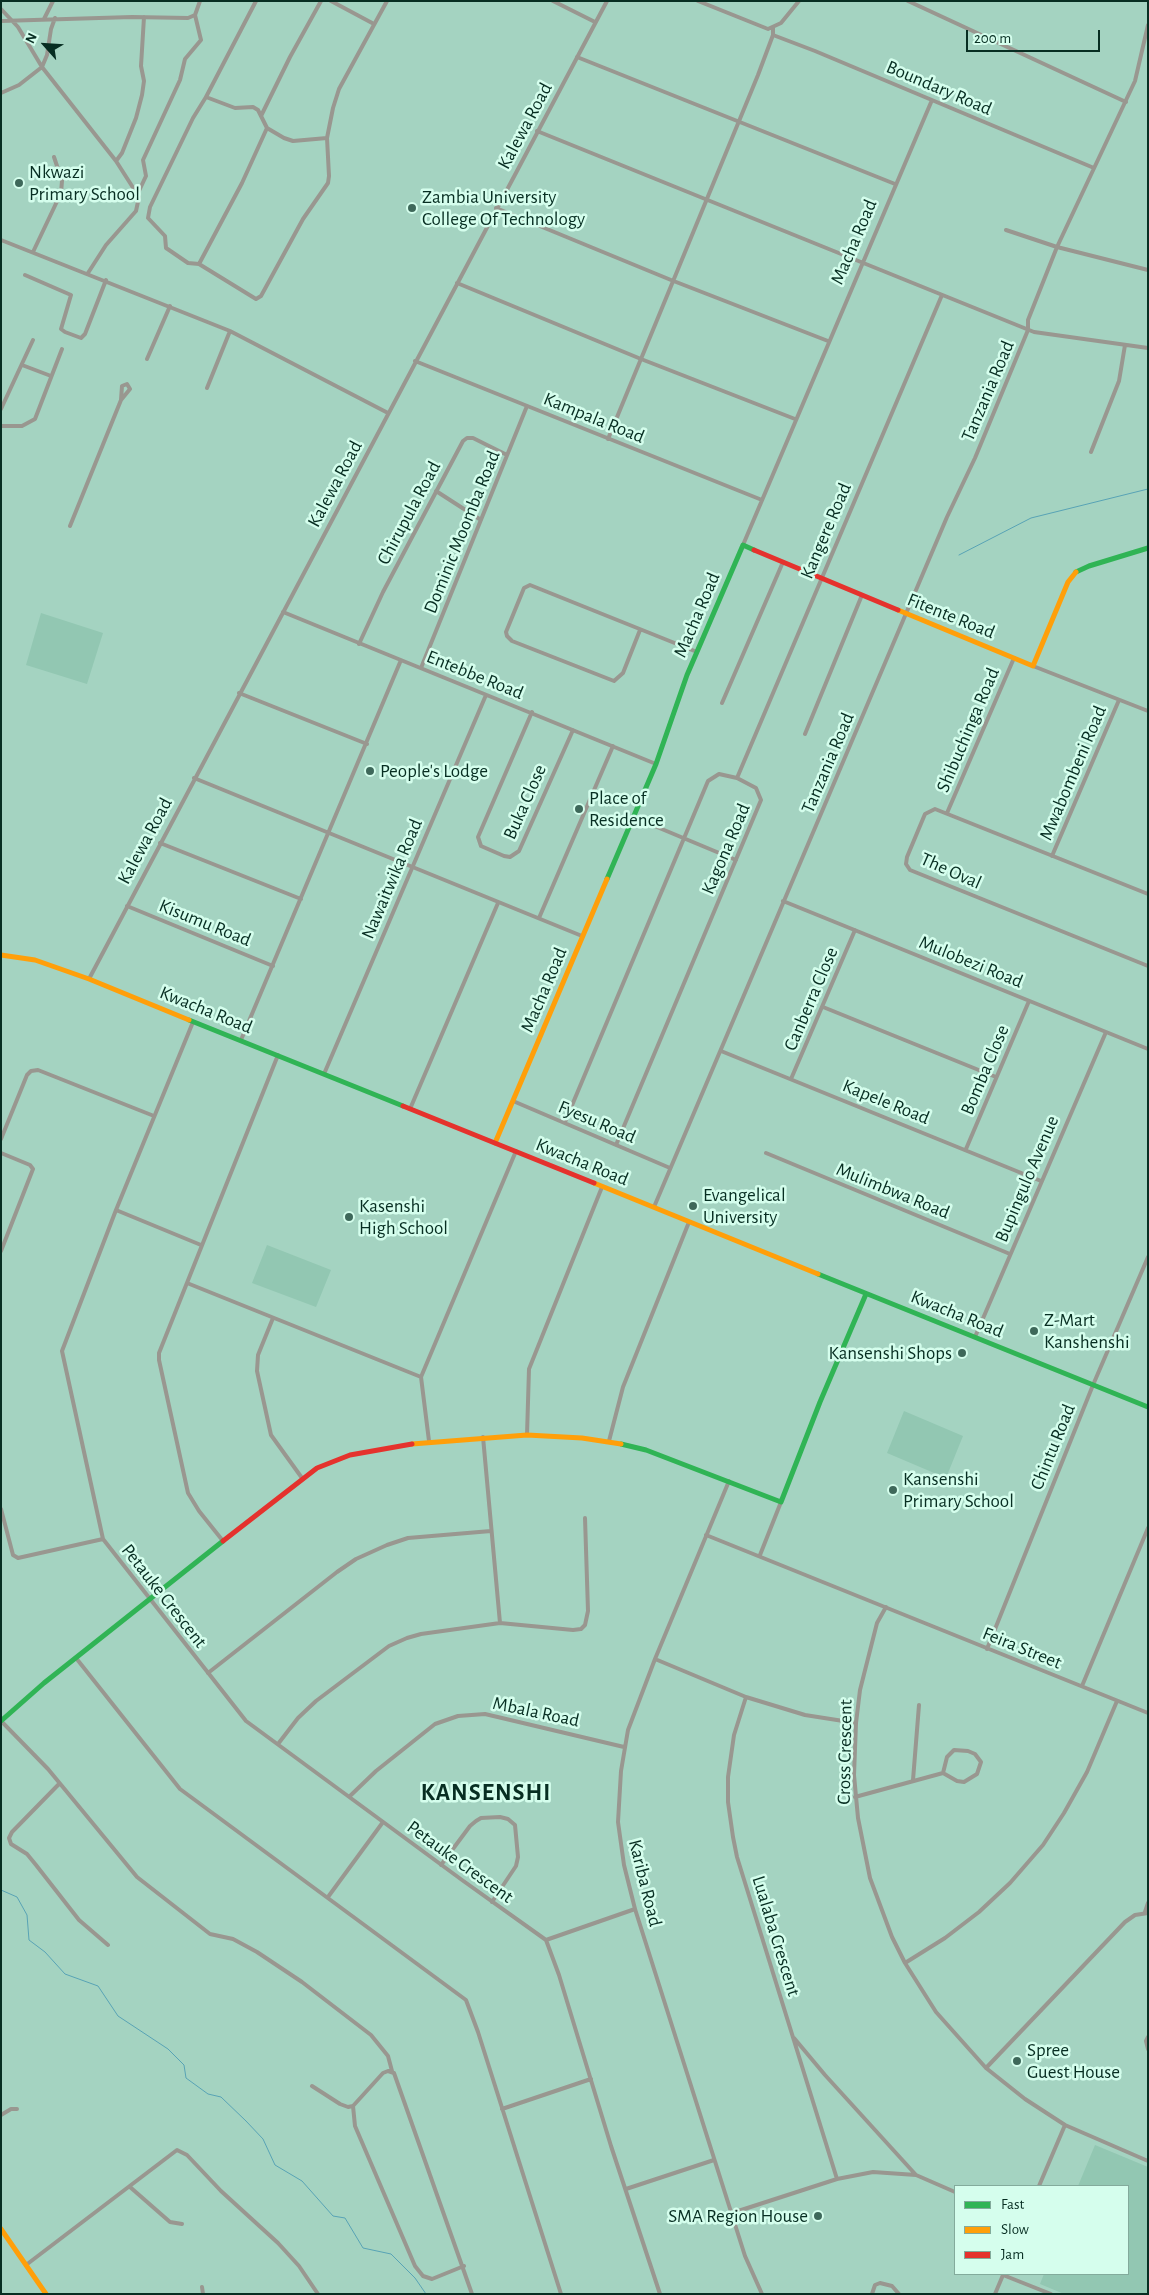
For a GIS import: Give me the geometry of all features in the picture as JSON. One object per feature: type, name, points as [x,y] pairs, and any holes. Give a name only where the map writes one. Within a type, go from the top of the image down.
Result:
[{"type":"main road","name":"Fitente Road","points":[[743,545],[1033,666]]},
{"type":"main road","name":"Macha Road","points":[[494,1143],[656,764],[697,652],[743,545]]},
{"type":"main road","points":[[1033,666],[1068,582],[1074,573],[1089,566],[1148,548]]},
{"type":"main road","name":"Kwacha Road","points":[[1,955],[35,960],[89,979],[1148,1407]]},
{"type":"main road","points":[[1,1721],[76,1658],[302,1478],[317,1468],[350,1455],[429,1441],[483,1437],[527,1435],[609,1441],[646,1450],[781,1502],[820,1402],[866,1294]]},
{"type":"main road","points":[[1,2229],[46,2294]]},
{"type":"street","points":[[44,19],[53,1]]},
{"type":"street","points":[[138,194],[146,176],[143,160],[180,80],[185,59],[200,42],[201,37],[195,15],[200,1]]},
{"type":"street","points":[[256,1],[193,118],[148,215],[151,222],[165,236],[166,248],[188,263],[199,264],[256,299],[262,296],[302,219],[328,183],[327,138],[333,108],[340,89],[387,1]]},
{"type":"street","points":[[260,117],[321,1]]},
{"type":"street","points":[[331,1],[374,24]]},
{"type":"street","points":[[553,1],[595,22]]},
{"type":"street","name":"Kalewa Road","points":[[89,979],[607,1]]},
{"type":"street","points":[[698,1],[760,27],[773,28],[781,23],[799,1]]},
{"type":"street","points":[[908,1],[1126,102]]},
{"type":"street","points":[[1,9],[12,20],[42,67],[116,161],[138,194],[139,204],[136,211],[106,244],[88,273]]},
{"type":"street","points":[[1,21],[55,18],[188,18],[195,15]]},
{"type":"street","points":[[116,161],[122,153],[136,118],[142,95],[144,82],[142,66],[144,17]]},
{"type":"street","points":[[1,93],[19,85],[42,67],[47,55],[51,28],[55,18]]},
{"type":"street","name":"Tanzania Road","points":[[654,1207],[906,614],[975,458],[1028,330],[1028,320],[1056,247],[1126,102],[1138,73],[1148,25]]},
{"type":"street","points":[[608,439],[672,280],[707,201],[773,35],[773,28]]},
{"type":"street","name":"Boundary Road","points":[[773,35],[1094,168]]},
{"type":"street","points":[[577,57],[895,184]]},
{"type":"street","points":[[206,97],[235,108],[252,107],[258,110],[267,128],[293,141],[327,138]]},
{"type":"street","name":"Macha Road","points":[[743,545],[828,341],[932,100]]},
{"type":"street","points":[[199,264],[242,184],[267,128]]},
{"type":"street","points":[[537,131],[1028,330],[1044,334],[1148,348]]},
{"type":"street","points":[[33,252],[61,193],[62,181],[54,157]]},
{"type":"street","points":[[496,208],[828,341]]},
{"type":"street","points":[[1006,230],[1056,247],[1148,270]]},
{"type":"street","points":[[1,240],[230,330],[388,413]]},
{"type":"street","points":[[25,275],[72,294],[61,329],[81,338],[85,334],[106,280]]},
{"type":"street","points":[[457,283],[641,359],[795,419]]},
{"type":"street","name":"Kangere Road","points":[[737,778],[942,295]]},
{"type":"street","points":[[147,359],[170,306]]},
{"type":"street","points":[[207,388],[230,330]]},
{"type":"street","points":[[1,409],[33,340]]},
{"type":"street","points":[[1090,452],[1119,381],[1125,345]]},
{"type":"street","points":[[1,426],[16,427],[32,422],[38,414],[62,349]]},
{"type":"street","name":"Kampala Road","points":[[415,362],[762,500]]},
{"type":"street","points":[[22,366],[51,376]]},
{"type":"street","points":[[70,526],[121,400]]},
{"type":"street","name":"Dominic Moomba Road","points":[[421,668],[527,406]]},
{"type":"street","name":"Chirupula Road","points":[[360,644],[384,592],[463,441],[467,438],[473,438],[508,455]]},
{"type":"street","points":[[436,492],[481,520]]},
{"type":"street","points":[[722,703],[783,562]]},
{"type":"street","points":[[640,630],[623,673],[614,681],[512,641],[507,636],[507,628],[524,588],[530,585],[697,652]]},
{"type":"street","points":[[805,734],[862,595]]},
{"type":"street","name":"Entebbe Road","points":[[283,612],[656,764]]},
{"type":"street","name":"Shibuchinga Road","points":[[947,813],[1014,658]]},
{"type":"street","points":[[241,1040],[401,660]]},
{"type":"street","name":"Fitente Road","points":[[1033,666],[1148,712]]},
{"type":"street","points":[[239,693],[366,744]]},
{"type":"street","name":"Nawaitwika Road","points":[[324,1074],[486,695]]},
{"type":"street","name":"Mwabombeni Road","points":[[1052,856],[1119,700]]},
{"type":"street","name":"Buka Close","points":[[532,712],[478,837],[481,846],[510,857],[519,852],[573,730]]},
{"type":"street","points":[[539,918],[613,746]]},
{"type":"street","name":"Kagona Road","points":[[564,1122],[708,781],[719,774],[737,778],[756,788],[761,800],[616,1145]]},
{"type":"street","points":[[194,778],[582,936]]},
{"type":"street","name":"The Oval","points":[[1148,894],[935,809],[925,814],[907,857],[906,864],[910,870],[1148,966]]},
{"type":"street","points":[[633,817],[736,860]]},
{"type":"street","points":[[160,843],[301,899]]},
{"type":"street","name":"Mulobezi Road","points":[[783,901],[1148,1049]]},
{"type":"street","points":[[410,1109],[498,903]]},
{"type":"street","name":"Kisumu Road","points":[[127,906],[273,966]]},
{"type":"street","name":"Canberra Close","points":[[791,1079],[824,1007],[855,930]]},
{"type":"street","name":"Bomba Close","points":[[966,1149],[1029,1001]]},
{"type":"street","points":[[824,1007],[996,1077]]},
{"type":"street","points":[[1,1510],[13,1555],[18,1558],[103,1539],[62,1351],[116,1210],[193,1022]]},
{"type":"street","name":"Bupingulo Avenue","points":[[975,1337],[1106,1032]]},
{"type":"street","name":"Kapele Road","points":[[721,1051],[1041,1181]]},
{"type":"street","points":[[223,1540],[199,1511],[188,1493],[159,1360],[161,1344],[278,1055]]},
{"type":"street","points":[[1,1139],[27,1075],[31,1071],[38,1070],[154,1116]]},
{"type":"street","name":"Fyesu Road","points":[[513,1101],[670,1168]]},
{"type":"street","points":[[429,1441],[421,1377],[516,1151]]},
{"type":"street","points":[[1,1153],[30,1165],[33,1169],[1,1251]]},
{"type":"street","name":"Mulimbwa Road","points":[[766,1153],[1010,1254]]},
{"type":"street","points":[[527,1435],[529,1369],[602,1187]]},
{"type":"street","points":[[116,1210],[201,1246]]},
{"type":"street","points":[[609,1441],[623,1387],[689,1222]]},
{"type":"street","name":"Chintu Road","points":[[987,1649],[1093,1385],[1148,1257]]},
{"type":"street","points":[[187,1283],[421,1377]]},
{"type":"street","points":[[273,1318],[258,1355],[257,1371],[271,1435],[302,1478]]},
{"type":"street","points":[[483,1437],[500,1623]]},
{"type":"street","name":"Kariba Road","points":[[729,1481],[655,1659],[624,1747],[618,1797],[618,1822],[624,1865],[635,1909],[745,2256],[762,2294]]},
{"type":"street","points":[[760,1555],[781,1502]]},
{"type":"street","points":[[278,1744],[298,1718],[316,1701],[389,1646],[421,1634],[500,1623],[573,1630],[581,1629],[585,1625],[588,1611],[585,1518]]},
{"type":"street","points":[[1082,1686],[1148,1528]]},
{"type":"street","points":[[208,1673],[337,1572],[356,1560],[387,1545],[408,1538],[492,1531]]},
{"type":"street","name":"Feira Street","points":[[706,1535],[760,1555],[1148,1713]]},
{"type":"street","name":"Petauke Crescent","points":[[103,1539],[246,1721],[546,1940]]},
{"type":"street","name":"Cross Crescent","points":[[886,1607],[877,1624],[868,1656],[856,1723],[855,1797],[870,1878],[892,1936],[905,1963],[936,2012],[986,2068],[1064,2126],[1148,2161]]},
{"type":"street","points":[[76,1658],[180,1789],[466,2000],[478,2032],[561,2294]]},
{"type":"street","points":[[655,1659],[746,1696],[805,1715],[856,1723]]},
{"type":"street","name":"Lualaba Crescent","points":[[746,1696],[739,1714],[730,1755],[728,1777],[730,1818],[737,1857],[837,2179]]},
{"type":"street","points":[[905,1963],[945,1938],[979,1912],[1010,1883],[1043,1845],[1087,1772],[1117,1701]]},
{"type":"street","points":[[913,1780],[919,1705]]},
{"type":"street","name":"Mbala Road","points":[[350,1796],[376,1771],[435,1724],[458,1716],[485,1714],[624,1747]]},
{"type":"street","points":[[1,1721],[48,1769],[137,1877],[210,1934],[234,1939],[242,1944],[302,1982],[371,2035],[388,2056],[464,2266],[472,2294]]},
{"type":"street","points":[[855,1797],[943,1773],[957,1781],[964,1782],[977,1774],[981,1762],[975,1754],[968,1751],[954,1750],[947,1757],[943,1773]]},
{"type":"street","points":[[59,1784],[12,1832],[9,1838],[11,1844],[27,1854],[80,1920],[108,1946]]},
{"type":"street","points":[[441,1864],[476,1821],[481,1818],[500,1817],[508,1819],[515,1825],[518,1858],[516,1866],[492,1902]]},
{"type":"street","points":[[328,1898],[383,1822]]},
{"type":"street","points":[[986,2068],[1125,1922],[1135,1915],[1146,1912],[1148,1902]]},
{"type":"street","points":[[635,1909],[546,1940],[559,1975],[660,2294]]},
{"type":"street","points":[[792,2034],[810,2059],[916,2175]]},
{"type":"street","points":[[1148,2037],[1146,2041],[1148,2049]]},
{"type":"street","points":[[801,2063],[810,2059]]},
{"type":"street","points":[[312,2086],[348,2107],[353,2106],[383,2073],[392,2071]]},
{"type":"street","points":[[502,2109],[591,2079]]},
{"type":"street","points":[[353,2106],[355,2126],[415,2266],[423,2276],[432,2279],[464,2266]]},
{"type":"street","points":[[1,2115],[11,2109],[18,2109]]},
{"type":"street","points":[[1039,2185],[1064,2126]]},
{"type":"street","points":[[26,2265],[176,2150],[180,2151],[278,2243],[299,2266],[318,2294]]},
{"type":"street","points":[[626,2189],[714,2160]]},
{"type":"street","points":[[732,2213],[837,2179],[873,2172],[916,2175],[954,2192]]},
{"type":"street","points":[[130,2187],[170,2222],[182,2224]]},
{"type":"street","points":[[995,2294],[1003,2275]]},
{"type":"street","points":[[1005,2275],[1051,2294]]},
{"type":"street","points":[[872,2294],[875,2285],[880,2283],[892,2286],[899,2294]]},
{"type":"street","points":[[202,2287],[203,2294]]},
{"type":"green space","points":[[41,613],[103,633],[87,684],[26,665]]},
{"type":"green space","points":[[267,1245],[331,1270],[316,1307],[252,1283]]},
{"type":"green space","points":[[904,1411],[963,1436],[946,1478],[887,1453]]},
{"type":"green space","points":[[1095,2145],[1148,2167],[1148,2294],[1064,2294],[1040,2284],[1044,2275],[1129,2275],[1129,2185],[1078,2185]]},
{"type":"waterway","points":[[959,555],[1031,518],[1148,489]]},
{"type":"waterway","points":[[1,1890],[17,1897],[27,1915],[29,1940],[45,1952],[65,1974],[98,1986],[118,2016],[168,2049],[184,2065],[186,2078],[208,2094],[221,2097],[246,2121],[263,2139],[275,2165],[302,2181],[333,2216],[345,2218],[363,2248],[391,2254],[415,2278],[426,2294]]},
{"type":"traffic: fast","points":[[607,879],[656,764],[687,675],[743,545],[754,550]]},
{"type":"traffic: fast","points":[[1076,572],[1089,566],[1148,548]]},
{"type":"traffic: fast","points":[[189,1020],[403,1106]]},
{"type":"traffic: fast","points":[[818,1274],[1148,1407]]},
{"type":"traffic: fast","points":[[621,1444],[646,1450],[781,1502],[820,1402],[866,1294]]},
{"type":"traffic: fast","points":[[1,1721],[44,1683],[223,1541]]},
{"type":"traffic: slow","points":[[898,610],[1033,666],[1068,582],[1076,572]]},
{"type":"traffic: slow","points":[[495,1143],[607,879]]},
{"type":"traffic: slow","points":[[1,955],[35,960],[89,979],[189,1020]]},
{"type":"traffic: slow","points":[[594,1183],[818,1274]]},
{"type":"traffic: slow","points":[[412,1444],[527,1435],[582,1438],[621,1444]]},
{"type":"traffic: slow","points":[[1,2229],[46,2294]]},
{"type":"traffic: jam","points":[[754,550],[898,610]]},
{"type":"traffic: jam","points":[[403,1106],[594,1183]]},
{"type":"traffic: jam","points":[[223,1541],[317,1468],[350,1455],[412,1444]]},
{"type":"place","name":"Nkwazi Primary School","points":[[19,183]]},
{"type":"place","name":"Zambia University College Of Technology","points":[[412,208]]},
{"type":"place","name":"People's Lodge","points":[[370,771]]},
{"type":"place","name":"Place of Residence","points":[[579,809]]},
{"type":"place","name":"Evangelical University","points":[[693,1206]]},
{"type":"place","name":"Kasenshi High School","points":[[349,1217]]},
{"type":"place","name":"Z-Mart Kanshenshi","points":[[1034,1331]]},
{"type":"place","name":"Kansenshi Shops","points":[[962,1353]]},
{"type":"place","name":"Kansenshi Primary School","points":[[893,1490]]},
{"type":"place","name":"Spree Guest House","points":[[1017,2061]]},
{"type":"place","name":"SMA Region House","points":[[818,2216]]},
{"type":"district","name":"KANSENSHI","points":[[486,1793]]}]
